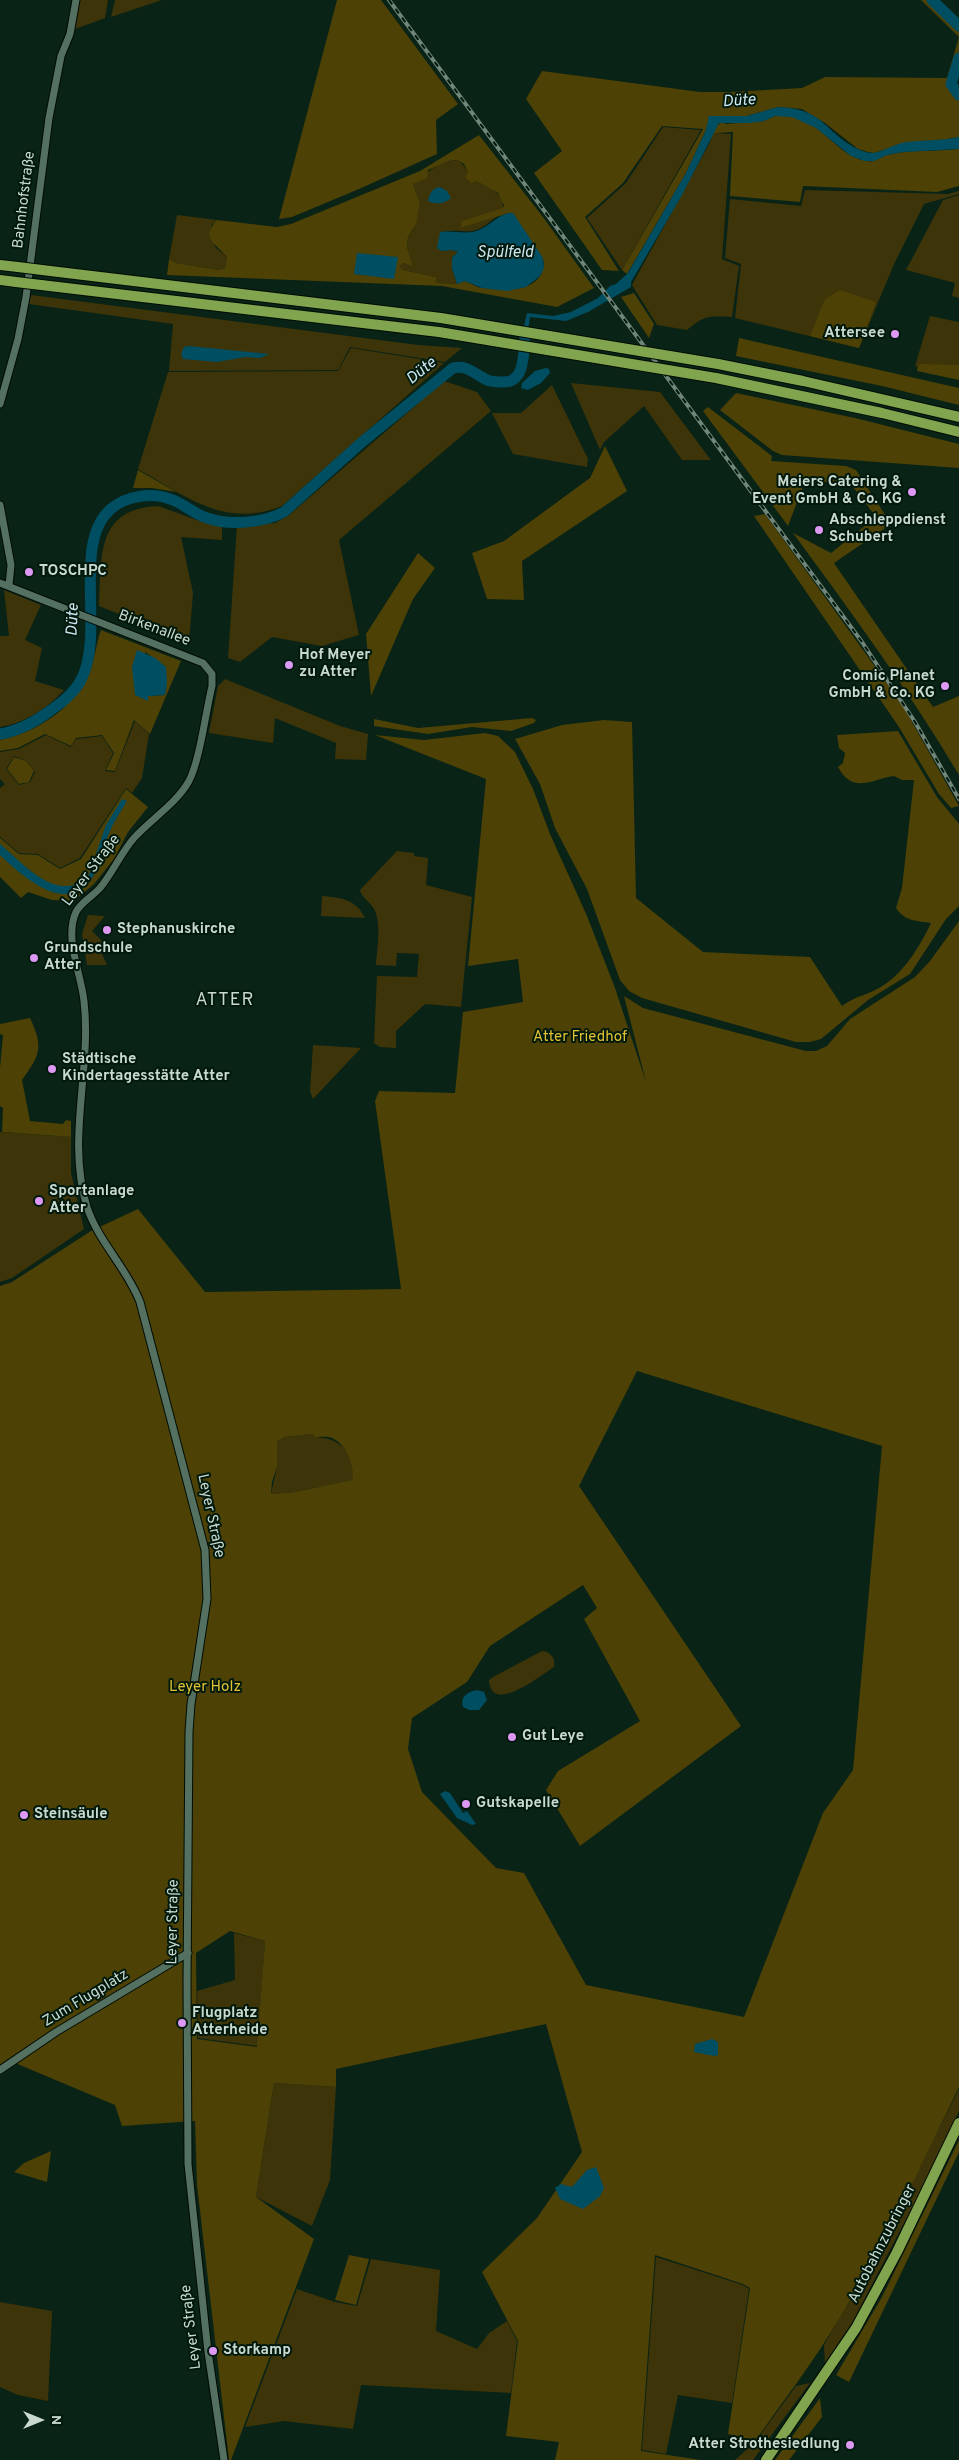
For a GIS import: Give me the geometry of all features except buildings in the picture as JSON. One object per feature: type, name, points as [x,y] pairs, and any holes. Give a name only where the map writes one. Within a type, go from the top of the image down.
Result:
[{"type":"highway","points":[[0,265],[441,318],[718,364],[820,384],[959,417]]},
{"type":"highway","points":[[0,280],[439,332],[716,378],[873,411],[959,432]]},
{"type":"highway","name":"Autobahnzubringer","points":[[802,2406],[856,2328],[876,2294],[959,2123]]},
{"type":"highway","points":[[758,2460],[802,2406]]},
{"type":"highway","points":[[766,2460],[802,2406]]},
{"type":"street","name":"Bahnhofstraße","points":[[0,404],[18,339],[26,297],[49,118],[61,56],[70,34],[76,0]]},
{"type":"street","points":[[0,505],[12,565],[8,586],[0,583]]},
{"type":"street","name":"Birkenallee","points":[[8,586],[202,663],[212,674]]},
{"type":"street","name":"Leyer Straße","points":[[212,674],[212,686],[194,768],[188,782],[134,838],[99,889],[79,907],[72,929],[86,1022],[87,1053],[78,1129],[82,1178],[87,1206],[103,1243],[129,1277],[140,1302],[205,1550],[206,1599],[191,1704],[189,1732],[190,2185],[209,2359],[224,2460]]},
{"type":"street","name":"Zum Flugplatz","points":[[0,2070],[56,2032],[188,1953]]},
{"type":"shaded area","points":[[78,0],[108,0],[105,18],[70,31]]},
{"type":"shaded area","points":[[115,0],[162,0],[111,17]]},
{"type":"shaded area","points":[[663,127],[701,130],[622,270],[587,218],[626,183]]},
{"type":"shaded area","points":[[715,133],[731,134],[722,259],[739,266],[732,317],[718,316],[703,319],[687,330],[657,325],[632,285]]},
{"type":"shaded area","points":[[457,160],[463,164],[476,181],[498,194],[503,203],[503,208],[461,228],[496,217],[474,231],[441,232],[441,251],[452,250],[458,252],[452,258],[452,268],[457,284],[437,283],[436,277],[403,270],[398,266],[404,263],[413,267],[407,247],[408,237],[414,228],[420,203],[413,184],[433,168]]},
{"type":"shaded area","points":[[805,190],[948,194],[959,191],[959,194],[924,204],[894,264],[859,348],[735,318],[741,264],[725,258],[730,199],[801,206]]},
{"type":"shaded area","points":[[959,195],[959,298],[952,296],[955,283],[906,270],[943,200]]},
{"type":"shaded area","points":[[177,215],[217,220],[211,226],[215,247],[227,257],[225,268],[219,270],[176,263],[169,259]]},
{"type":"shaded area","points":[[31,295],[418,345],[462,348],[445,362],[350,347],[338,370],[169,371],[173,324],[29,304]]},
{"type":"shaded area","points":[[930,316],[959,322],[959,377],[915,366]]},
{"type":"shaded area","points":[[351,348],[444,363],[282,506],[261,512],[242,514],[224,512],[189,499],[138,469],[168,372],[338,371]]},
{"type":"shaded area","points":[[444,381],[477,392],[491,411],[339,540],[359,635],[322,646],[272,637],[240,662],[228,658],[237,526],[275,523],[288,516]]},
{"type":"shaded area","points":[[571,383],[660,392],[711,460],[682,460],[644,406],[604,442],[600,450]]},
{"type":"shaded area","points":[[552,385],[588,459],[587,467],[513,454],[492,413],[521,413]]},
{"type":"shaded area","points":[[158,506],[205,523],[222,526],[222,540],[181,537],[193,593],[189,642],[99,606],[102,554],[112,526],[123,516],[138,509]]},
{"type":"shaded area","points":[[4,590],[41,605],[25,640],[42,648],[35,681],[64,690],[51,703],[35,714],[18,722],[0,727],[0,636],[9,636]]},
{"type":"shaded area","points":[[225,679],[340,726],[368,734],[366,760],[335,759],[336,743],[275,718],[273,743],[209,733],[218,686]]},
{"type":"shaded area","points":[[135,721],[149,734],[142,778],[132,793],[126,788],[80,858],[60,868],[38,854],[19,853],[0,837],[0,788],[5,784],[0,779],[0,752],[19,749],[46,735],[71,747],[76,739],[102,736],[113,753],[105,771],[115,772]],"holes":[[[14,756],[26,761],[35,772],[30,782],[19,785],[6,769]]]},
{"type":"shaded area","points":[[397,851],[414,853],[414,856],[428,858],[426,885],[472,897],[461,1007],[425,1004],[396,1031],[396,1048],[380,1047],[374,1043],[377,976],[417,977],[419,954],[397,953],[396,966],[376,965],[378,922],[374,909],[360,890]]},
{"type":"shaded area","points":[[322,896],[353,903],[365,918],[321,916]]},
{"type":"shaded area","points":[[88,915],[105,916],[92,931],[105,944],[101,952],[107,965],[87,965],[82,934]]},
{"type":"shaded area","points":[[313,1045],[361,1048],[313,1099],[310,1091]]},
{"type":"shaded area","name":"Sportanlage Atter","points":[[0,1132],[71,1137],[71,1173],[84,1229],[12,1278],[0,1282]]},
{"type":"shaded area","points":[[313,1434],[315,1438],[332,1440],[345,1449],[353,1463],[353,1480],[295,1492],[271,1494],[277,1467],[277,1442],[284,1437]]},
{"type":"shaded area","points":[[542,1651],[552,1656],[554,1667],[528,1684],[507,1694],[498,1694],[492,1690],[489,1680]]},
{"type":"shaded area","points":[[234,1933],[265,1941],[258,2046],[198,2038],[197,1991],[235,1980]]},
{"type":"shaded area","points":[[274,2083],[336,2087],[330,2180],[312,2226],[256,2197]]},
{"type":"shaded area","points":[[959,2089],[959,2111],[931,2171],[852,2323],[825,2363],[824,2345],[871,2265]]},
{"type":"shaded area","points":[[656,2257],[743,2285],[749,2289],[732,2403],[678,2395],[666,2454],[642,2450]]},
{"type":"shaded area","points":[[371,2259],[440,2270],[436,2331],[477,2349],[489,2333],[507,2321],[517,2341],[511,2393],[361,2385],[353,2429],[284,2421],[245,2427],[297,2289],[335,2302],[357,2306]]},
{"type":"shaded area","points":[[0,2302],[52,2311],[48,2401],[18,2395],[0,2387]]},
{"type":"shaded area","points":[[810,2383],[753,2460],[735,2460],[755,2442],[796,2386]]},
{"type":"green space","points":[[337,0],[381,0],[458,104],[436,120],[437,154],[292,217],[279,219]]},
{"type":"green space","points":[[921,0],[934,0],[953,17],[959,26],[959,37]]},
{"type":"green space","points":[[959,37],[959,61],[952,83],[959,95],[959,137],[925,143],[909,142],[874,153],[858,149],[825,123],[802,109],[778,107],[747,116],[710,116],[706,130],[686,173],[627,274],[622,270],[703,129],[662,126],[623,183],[585,217],[619,271],[602,270],[534,173],[562,151],[526,99],[542,71],[700,92],[802,88],[825,77],[947,78]]},
{"type":"green space","points":[[775,116],[790,116],[803,120],[814,126],[844,151],[866,161],[905,152],[959,149],[959,186],[937,192],[803,186],[800,202],[730,196],[733,132],[715,133],[710,142],[715,126],[723,122],[726,124],[764,121]]},
{"type":"green space","points":[[479,135],[543,217],[594,288],[557,307],[442,286],[167,275],[169,259],[176,263],[219,270],[225,268],[227,257],[210,236],[212,226],[217,220],[277,227],[291,224],[420,171]],"holes":[[[457,160],[464,164],[468,172],[465,177],[471,183],[476,181],[498,193],[504,205],[503,208],[462,221],[461,228],[509,213],[544,262],[542,272],[537,280],[530,285],[502,290],[481,288],[465,281],[457,284],[437,283],[436,277],[403,270],[399,266],[404,263],[413,267],[407,247],[408,237],[416,224],[420,203],[413,184],[427,178],[428,170],[449,161]]]},
{"type":"green space","points":[[840,290],[876,302],[859,348],[810,336],[825,299]]},
{"type":"green space","points":[[634,293],[654,324],[649,338],[621,297]]},
{"type":"green space","points":[[739,338],[959,388],[959,405],[882,386],[736,356]]},
{"type":"green space","points":[[918,365],[959,365],[959,380],[917,371]]},
{"type":"green space","points":[[736,393],[855,418],[959,444],[959,468],[782,455],[773,451],[720,410]]},
{"type":"green space","points":[[708,407],[772,456],[771,461],[846,466],[856,470],[891,524],[834,563],[933,707],[959,696],[959,775],[900,682],[793,533],[831,553],[876,517],[850,483],[805,481],[788,526],[703,411]]},
{"type":"green space","points":[[605,446],[627,491],[522,561],[524,600],[487,599],[472,553],[504,541],[590,478]]},
{"type":"green space","points":[[138,470],[176,492],[152,488],[133,488]]},
{"type":"green space","points":[[765,514],[902,704],[959,806],[951,808],[939,794],[899,727],[754,516]]},
{"type":"green space","points":[[418,553],[435,568],[413,599],[371,696],[366,634]]},
{"type":"green space","points":[[101,630],[181,661],[150,734],[134,720],[115,771],[106,770],[114,753],[102,735],[76,738],[71,746],[45,734],[18,748],[0,751],[0,740],[31,730],[58,713],[69,702],[87,676]],"holes":[[[145,652],[166,667],[165,695],[148,696]]]},
{"type":"green space","points":[[532,718],[536,720],[534,723],[511,731],[472,727],[428,734],[374,726],[374,719],[418,728]]},
{"type":"green space","points":[[604,720],[632,722],[636,898],[703,952],[810,957],[842,1006],[879,988],[892,979],[899,973],[917,949],[931,923],[907,918],[896,908],[902,888],[914,780],[902,780],[894,776],[863,783],[850,781],[838,767],[843,763],[845,753],[839,748],[837,735],[898,731],[937,797],[959,824],[959,906],[946,919],[910,974],[868,1000],[821,1039],[810,1042],[796,1042],[642,998],[629,991],[620,980],[587,889],[555,828],[540,784],[515,739],[562,725]]},
{"type":"green space","points":[[485,733],[498,736],[515,752],[533,789],[550,834],[587,916],[615,988],[646,1082],[624,996],[643,1008],[806,1051],[816,1051],[827,1046],[850,1019],[915,977],[930,961],[959,921],[959,2087],[903,2203],[841,2316],[799,2380],[755,2441],[728,2434],[750,2288],[655,2255],[641,2451],[701,2460],[555,2460],[559,2442],[506,2436],[518,2341],[482,2272],[537,2218],[582,2152],[546,2024],[336,2069],[336,2087],[274,2083],[256,2197],[314,2239],[231,2460],[229,2460],[197,2185],[195,2121],[122,2126],[115,2105],[8,2060],[0,2066],[0,1286],[12,1282],[91,1231],[138,1209],[205,1292],[401,1289],[375,1101],[379,1091],[455,1093],[463,1012],[523,1002],[518,959],[468,966],[486,779],[375,735],[424,740]],"holes":[[[637,1371],[882,1446],[853,1770],[823,1813],[744,2017],[586,1985],[524,1873],[496,1868],[422,1792],[408,1749],[412,1718],[467,1682],[490,1646],[583,1585],[597,1608],[584,1619],[640,1721],[558,1771],[546,1790],[580,1846],[741,1726],[579,1486]],[[313,1434],[315,1438],[330,1437],[341,1445],[351,1462],[352,1480],[295,1492],[271,1494],[272,1482],[277,1467],[277,1442],[284,1437]],[[230,1931],[265,1941],[257,2047],[197,2039],[196,1953]]]},
{"type":"green space","points":[[14,757],[26,761],[34,771],[29,782],[19,784],[7,769]]},
{"type":"green space","points":[[126,789],[148,807],[128,832],[114,859],[94,884],[74,901],[52,900],[28,892],[21,898],[0,877],[0,838],[19,854],[38,855],[60,869],[81,859]]},
{"type":"green space","points":[[30,1018],[37,1037],[38,1051],[33,1064],[22,1080],[30,1121],[63,1124],[66,1120],[71,1121],[71,1137],[2,1132],[3,1108],[0,1106],[0,1068],[3,1035],[0,1034],[0,1024]]},
{"type":"green space","points":[[959,2140],[959,2152],[849,2382],[836,2375],[882,2297]]},
{"type":"green space","points":[[51,2151],[47,2182],[14,2172],[24,2163]]},
{"type":"green space","points":[[349,2255],[369,2259],[356,2305],[335,2300]]},
{"type":"green space","points":[[820,2398],[822,2417],[789,2460],[775,2460]]},
{"type":"water","points":[[778,107],[806,112],[823,122],[846,142],[867,152],[877,152],[906,142],[959,137],[959,149],[903,152],[887,155],[874,161],[865,161],[851,156],[816,128],[792,117],[775,116],[764,121],[749,123],[719,123],[682,195],[631,282],[631,287],[588,312],[566,321],[530,317],[527,340],[521,339],[527,313],[553,316],[571,312],[598,298],[610,286],[616,284],[628,273],[686,173],[706,130],[709,116],[747,116]]},
{"type":"water","points":[[440,187],[447,191],[451,198],[446,202],[440,203],[428,201],[432,191]]},
{"type":"water","name":"Spülfeld","points":[[509,213],[513,213],[543,258],[544,268],[540,276],[526,287],[507,291],[482,288],[465,281],[457,284],[452,268],[452,258],[458,252],[452,250],[441,251],[437,248],[440,232],[476,231]]},
{"type":"water","points":[[357,253],[398,257],[394,279],[354,274]]},
{"type":"water","points":[[184,347],[269,354],[260,358],[246,357],[217,362],[183,359],[181,354]]},
{"type":"water","points":[[549,369],[550,373],[541,383],[528,390],[521,388],[522,383],[535,371]]},
{"type":"water","points":[[137,650],[155,658],[166,667],[167,683],[165,695],[148,696],[148,701],[135,695],[132,667]]},
{"type":"water","points":[[122,799],[127,801],[107,837],[97,870],[90,881],[79,890],[68,894],[55,893],[43,888],[30,881],[0,855],[0,844],[30,870],[52,884],[64,886],[76,884],[88,877],[106,825]]},
{"type":"water","points":[[477,1690],[484,1692],[487,1700],[479,1710],[469,1710],[463,1707],[464,1697]]},
{"type":"water","points":[[445,1791],[450,1793],[463,1813],[467,1811],[476,1824],[472,1825],[457,1818],[440,1794]]},
{"type":"water","points":[[712,2039],[718,2042],[718,2055],[694,2052],[695,2044]]},
{"type":"water","points":[[596,2167],[604,2188],[600,2196],[583,2209],[560,2199],[555,2188],[561,2184],[572,2187],[587,2170]]},
{"type":"waterway","name":"Düte","points":[[932,0],[959,26]]},
{"type":"waterway","name":"Düte","points":[[959,58],[951,84],[959,95]]},
{"type":"waterway","name":"Düte","points":[[0,734],[20,728],[45,714],[69,696],[82,678],[88,658],[91,636],[91,564],[93,542],[100,523],[112,508],[132,498],[155,496],[175,501],[202,516],[226,522],[256,521],[276,516],[284,512],[362,442],[453,368],[458,367],[470,370],[493,382],[509,381],[515,378],[522,366],[525,336]]},
{"type":"railway","points":[[389,0],[862,642],[915,722],[959,799]]},
{"type":"place","name":"Attersee","points":[[895,334]]},
{"type":"place","name":"Meiers Catering & Event GmbH & Co. KG","points":[[912,492]]},
{"type":"place","name":"Abschleppdienst Schubert","points":[[819,530]]},
{"type":"place","name":"TOSCHPC","points":[[29,572]]},
{"type":"place","name":"Hof Meyer zu Atter","points":[[289,665]]},
{"type":"place","name":"Comic Planet GmbH & Co. KG","points":[[945,686]]},
{"type":"place","name":"Stephanuskirche","points":[[107,930]]},
{"type":"place","name":"Grundschule Atter","points":[[34,958]]},
{"type":"place","name":"Städtische Kindertagesstätte Atter","points":[[52,1069]]},
{"type":"place","name":"Sportanlage Atter","points":[[39,1201]]},
{"type":"place","name":"Gut Leye","points":[[512,1737]]},
{"type":"place","name":"Gutskapelle","points":[[466,1804]]},
{"type":"place","name":"Steinsäule","points":[[24,1815]]},
{"type":"place","name":"Flugplatz Atterheide","points":[[182,2023]]},
{"type":"place","name":"Storkamp","points":[[213,2351]]},
{"type":"place","name":"Atter Strothesiedlung","points":[[850,2445]]},
{"type":"district","name":"ATTER","points":[[225,1001]]},
{"type":"park label","name":"Atter Friedhof","points":[[580,1038]]},
{"type":"park label","name":"Leyer Holz","points":[[205,1688]]}]
